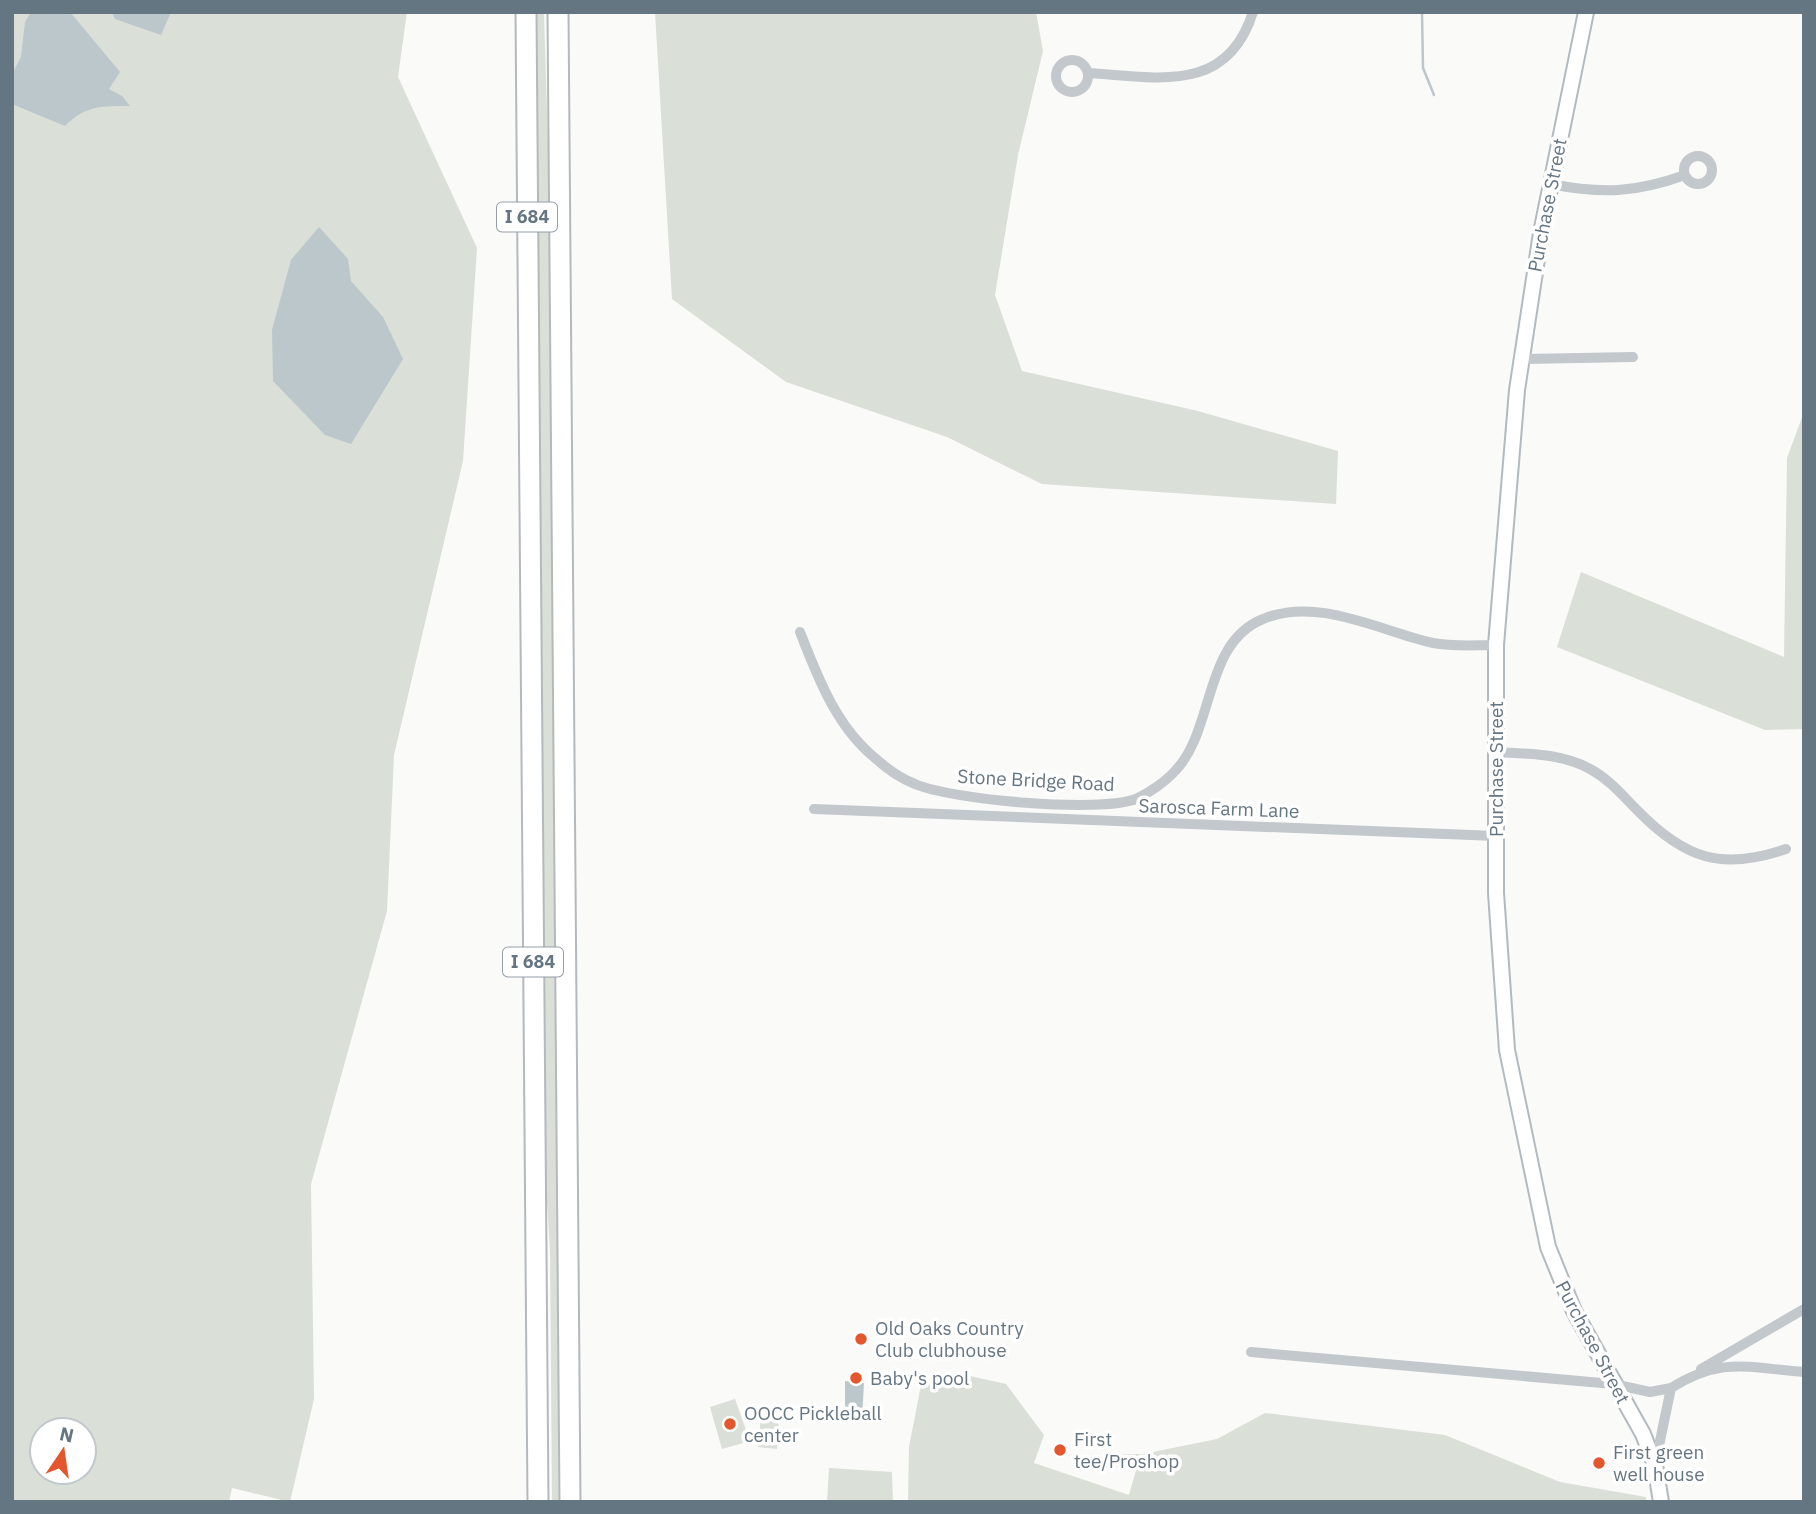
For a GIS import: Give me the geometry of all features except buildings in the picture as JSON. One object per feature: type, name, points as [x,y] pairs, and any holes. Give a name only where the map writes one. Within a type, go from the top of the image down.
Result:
[{"type":"highway","name":"I 684","points":[[526,12],[538,1502]]},
{"type":"highway","name":"I 684","points":[[558,12],[570,1502]]},
{"type":"main road","name":"Purchase Street","points":[[1586,12],[1550,184],[1522,359],[1506,510],[1496,645],[1496,836],[1503,1020],[1539,1209],[1559,1279],[1613,1384],[1643,1434],[1655,1465],[1661,1502]]},
{"type":"street","points":[[1088,73],[1175,78],[1211,70],[1225,60],[1239,43],[1253,12]]},
{"type":"street","points":[[1550,184],[1617,192],[1649,188],[1685,175]]},
{"type":"street","points":[[1522,359],[1633,357]]},
{"type":"street","name":"Stone Bridge Road","points":[[800,632],[830,702],[853,737],[876,759],[913,784],[942,793],[973,797],[1074,804],[1119,803],[1137,798],[1174,772],[1191,751],[1222,663],[1247,629],[1261,619],[1298,611],[1390,629],[1433,643],[1452,646],[1496,645]]},
{"type":"street","points":[[1496,752],[1551,755],[1591,769],[1609,781],[1657,830],[1707,858],[1728,862],[1750,860],[1786,849]]},
{"type":"street","name":"Sarosca Farm Lane","points":[[814,809],[1496,836]]},
{"type":"street","points":[[1251,1352],[1613,1384],[1650,1392],[1671,1388],[1738,1345],[1804,1308]]},
{"type":"street","points":[[1696,1372],[1730,1365],[1804,1372]]},
{"type":"street","points":[[1655,1465],[1671,1388]]},
{"type":"shaded area","points":[[12,12],[407,12],[398,77],[477,248],[463,461],[394,755],[387,911],[311,1184],[314,1399],[290,1502],[232,1488],[229,1502],[12,1502]]},
{"type":"shaded area","points":[[31,12],[70,12],[120,72],[109,89],[122,96],[130,106],[87,110],[65,126],[12,104],[12,74],[21,57],[25,22]]},
{"type":"shaded area","points":[[112,12],[171,12],[161,35],[115,19]]},
{"type":"shaded area","points":[[536,12],[544,12],[551,242],[559,1502],[552,1502],[550,1251],[544,1151]]},
{"type":"shaded area","points":[[655,12],[1036,12],[1043,51],[1018,155],[995,295],[1022,371],[1198,411],[1338,451],[1336,504],[1042,484],[947,437],[786,382],[672,299]]},
{"type":"shaded area","points":[[319,227],[348,259],[351,281],[383,317],[403,359],[351,444],[325,435],[273,381],[272,330],[291,260]]},
{"type":"shaded area","points":[[1804,412],[1804,729],[1765,730],[1557,647],[1581,572],[1784,657],[1787,458]]},
{"type":"shaded area","points":[[970,1376],[1006,1384],[1044,1435],[1034,1463],[1129,1495],[1137,1467],[1105,1466],[1106,1454],[1143,1454],[1217,1439],[1265,1413],[1445,1435],[1560,1482],[1646,1497],[1646,1502],[908,1502],[909,1447],[921,1385]]},
{"type":"shaded area","points":[[845,1381],[864,1383],[862,1419],[845,1417]]},
{"type":"shaded area","name":"OOCC Pickleball center","points":[[735,1399],[750,1441],[722,1449],[710,1407]]},
{"type":"shaded area","points":[[761,1416],[779,1418],[777,1449],[758,1447]]},
{"type":"shaded area","points":[[829,1468],[892,1472],[893,1502],[827,1502]]},
{"type":"waterway","points":[[1422,12],[1423,68],[1434,95]]},
{"type":"place","name":"Old Oaks Country Club clubhouse","points":[[861,1339]]},
{"type":"place","name":"Baby's pool","points":[[856,1378]]},
{"type":"place","name":"OOCC Pickleball center","points":[[730,1424]]},
{"type":"place","name":"First tee/Proshop","points":[[1060,1450]]},
{"type":"place","name":"First green well house","points":[[1599,1463]]}]
